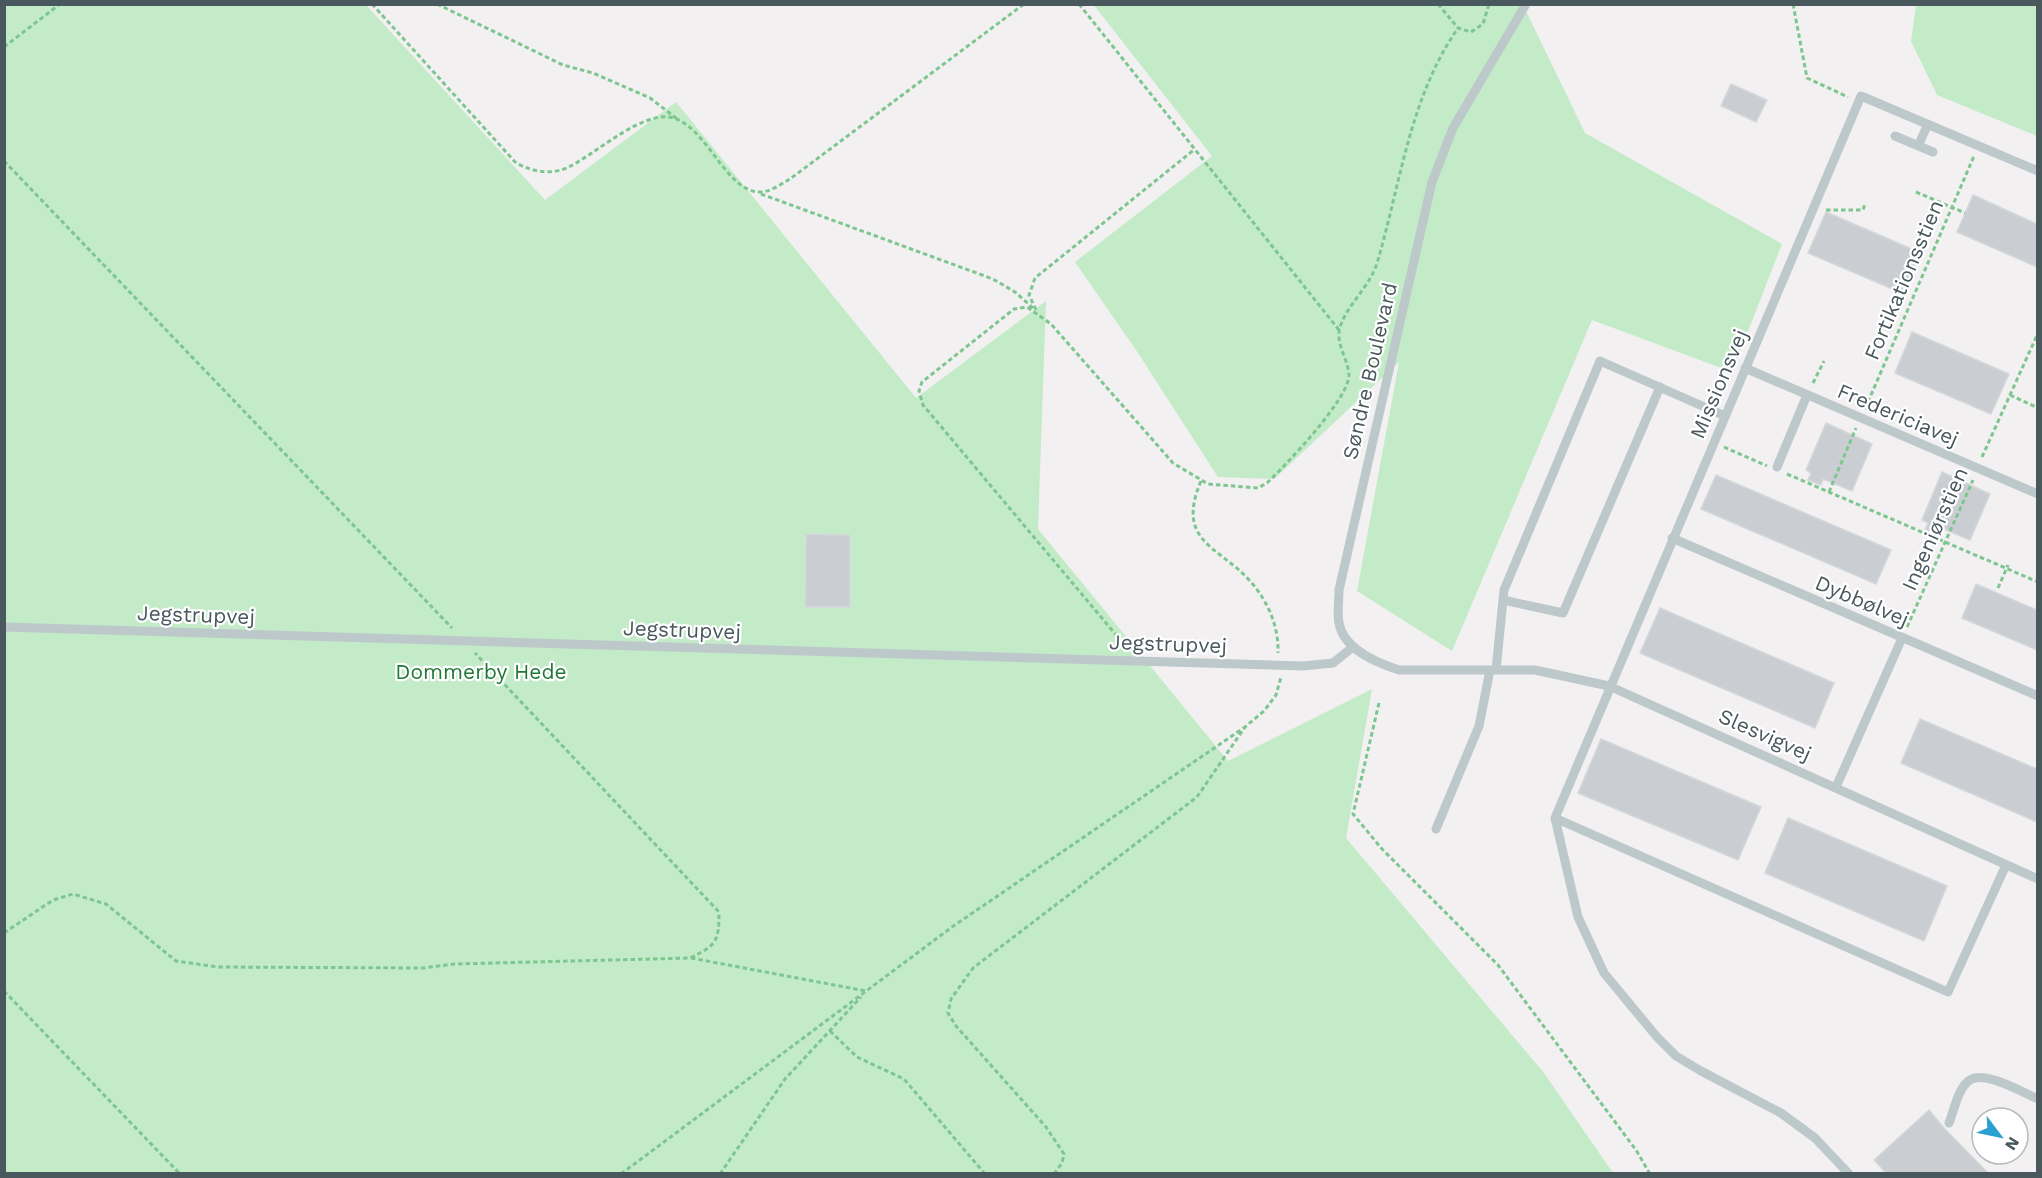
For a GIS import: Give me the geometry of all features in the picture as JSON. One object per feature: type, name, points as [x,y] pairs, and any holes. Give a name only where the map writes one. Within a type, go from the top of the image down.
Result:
[{"type":"lane","name":"Søndre Boulevard","points":[[1353,647],[1339,625],[1339,590],[1432,182],[1453,128],[1526,4]]},
{"type":"lane","points":[[1859,99],[1928,124],[2037,171]]},
{"type":"lane","name":"Missionsvej","points":[[1555,818],[1859,99]]},
{"type":"lane","points":[[1918,146],[1928,124]]},
{"type":"lane","points":[[1896,136],[1933,152]]},
{"type":"lane","points":[[1436,829],[1479,726],[1493,670],[1504,590],[1600,361],[1725,416]]},
{"type":"lane","name":"Fredericiavej","points":[[1745,368],[2037,494]]},
{"type":"lane","points":[[1503,600],[1563,613],[1660,387]]},
{"type":"lane","points":[[1776,468],[1807,395]]},
{"type":"lane","name":"Dybbølvej","points":[[1672,538],[2037,696]]},
{"type":"lane","name":"Jegstrupvej","points":[[4,627],[1281,666],[1333,663],[1353,647]]},
{"type":"lane","points":[[1836,787],[1902,638]]},
{"type":"lane","name":"Slesvigvej","points":[[1353,647],[1379,663],[1399,670],[1535,670],[1609,686],[2037,879]]},
{"type":"lane","points":[[1555,818],[1948,992],[2006,865]]},
{"type":"lane","points":[[1555,818],[1566,874],[1578,917],[1604,973],[1634,1010],[1676,1056],[1781,1113],[1815,1138],[1849,1173]]},
{"type":"lane","points":[[1949,1123],[1962,1088],[1970,1080],[1982,1076],[2037,1099]]},
{"type":"path","points":[[4,47],[60,4]]},
{"type":"path","points":[[372,4],[516,163],[528,169],[542,173],[567,168],[643,122],[661,117],[683,123]]},
{"type":"path","points":[[437,4],[564,65],[593,73],[650,98],[696,133],[736,180],[757,192],[993,279],[1015,292],[1036,311],[1173,463],[1201,481],[1222,487],[1258,488],[1282,469],[1317,428],[1344,390],[1349,378],[1338,339],[1339,330],[1344,318],[1371,280],[1419,106],[1442,51],[1458,28]]},
{"type":"path","points":[[757,192],[769,190],[790,179],[1024,4]]},
{"type":"path","points":[[1079,4],[1339,330]]},
{"type":"path","points":[[1438,4],[1458,28],[1465,32],[1478,30],[1484,24],[1489,4]]},
{"type":"path","points":[[1793,4],[1807,78],[1859,99]]},
{"type":"path","name":"Fortikationsstien","points":[[1829,492],[1978,146]]},
{"type":"path","points":[[1036,311],[1029,295],[1035,278],[1195,149]]},
{"type":"path","points":[[4,160],[464,641],[719,912],[719,936],[709,949],[690,958]]},
{"type":"path","points":[[1916,192],[1965,213]]},
{"type":"path","points":[[1813,207],[1822,210],[1863,210],[1865,204]]},
{"type":"path","points":[[1036,311],[1027,307],[1014,309],[922,382],[920,398],[923,405],[1138,661]]},
{"type":"path","name":"Ingeniørstien","points":[[1902,638],[1947,542],[2037,333]]},
{"type":"path","points":[[1807,395],[1824,361]]},
{"type":"path","points":[[2010,395],[2037,408]]},
{"type":"path","points":[[1714,443],[1776,468]]},
{"type":"path","points":[[1786,474],[1894,518],[2037,582]]},
{"type":"path","points":[[621,1173],[952,927],[1245,727],[1264,711],[1276,695],[1281,666],[1272,614],[1250,581],[1205,544],[1198,534],[1194,507],[1201,481]]},
{"type":"path","points":[[1998,588],[2007,567]]},
{"type":"path","points":[[1379,703],[1353,814],[1382,849],[1498,965],[1636,1150],[1650,1173]]},
{"type":"path","points":[[1054,1173],[1062,1163],[1064,1154],[1046,1127],[956,1026],[948,1013],[951,999],[973,968],[1197,797],[1245,727]]},
{"type":"path","points":[[4,933],[53,900],[73,894],[106,904],[176,961],[218,967],[423,968],[454,964],[690,958],[866,991]]},
{"type":"path","points":[[4,991],[180,1173]]},
{"type":"path","points":[[720,1173],[785,1079],[866,991]]},
{"type":"path","points":[[830,1030],[857,1057],[904,1079],[985,1173]]},
{"type":"green space","name":"Dommerby Hede","points":[[5,4],[366,5],[545,200],[676,102],[916,398],[1046,301],[1038,529],[1228,761],[1372,689],[1346,838],[1544,1073],[1613,1173],[5,1174]]},
{"type":"green space","points":[[1093,4],[1523,5],[1585,133],[1782,244],[1732,372],[1592,320],[1452,651],[1357,591],[1399,362],[1274,479],[1218,477],[1138,353],[1075,262],[1212,156]]},
{"type":"green space","points":[[1916,5],[2037,5],[2037,136],[1937,95],[1911,41]]},
{"type":"building","points":[[1731,84],[1767,100],[1756,122],[1721,106]]},
{"type":"building","points":[[1973,195],[2037,224],[2037,267],[1957,232]]},
{"type":"building","points":[[1826,212],[1921,253],[1904,294],[1808,253]]},
{"type":"building","points":[[1912,332],[2009,374],[1991,414],[1895,373]]},
{"type":"building","points":[[1826,423],[1872,444],[1852,491],[1823,479],[1821,485],[1808,480],[1811,473],[1806,470]]},
{"type":"building","points":[[1942,472],[1990,494],[1970,540],[1946,530],[1942,530],[1939,536],[1925,530],[1928,523],[1922,520]]},
{"type":"building","points":[[1716,475],[1891,550],[1876,584],[1701,509]]},
{"type":"building","points":[[806,534],[850,535],[850,607],[805,607]]},
{"type":"building","points":[[1976,584],[2037,610],[2037,650],[1962,618]]},
{"type":"building","points":[[1660,608],[1834,683],[1815,728],[1640,653]]},
{"type":"building","points":[[1920,719],[2037,769],[2037,822],[1901,763]]},
{"type":"building","points":[[1601,739],[1761,807],[1738,860],[1578,793]]},
{"type":"building","points":[[1788,818],[1947,886],[1924,941],[1765,873]]},
{"type":"building","points":[[1929,1110],[1970,1155],[1970,1166],[1981,1166],[1988,1173],[1886,1173],[1874,1160]]}]
